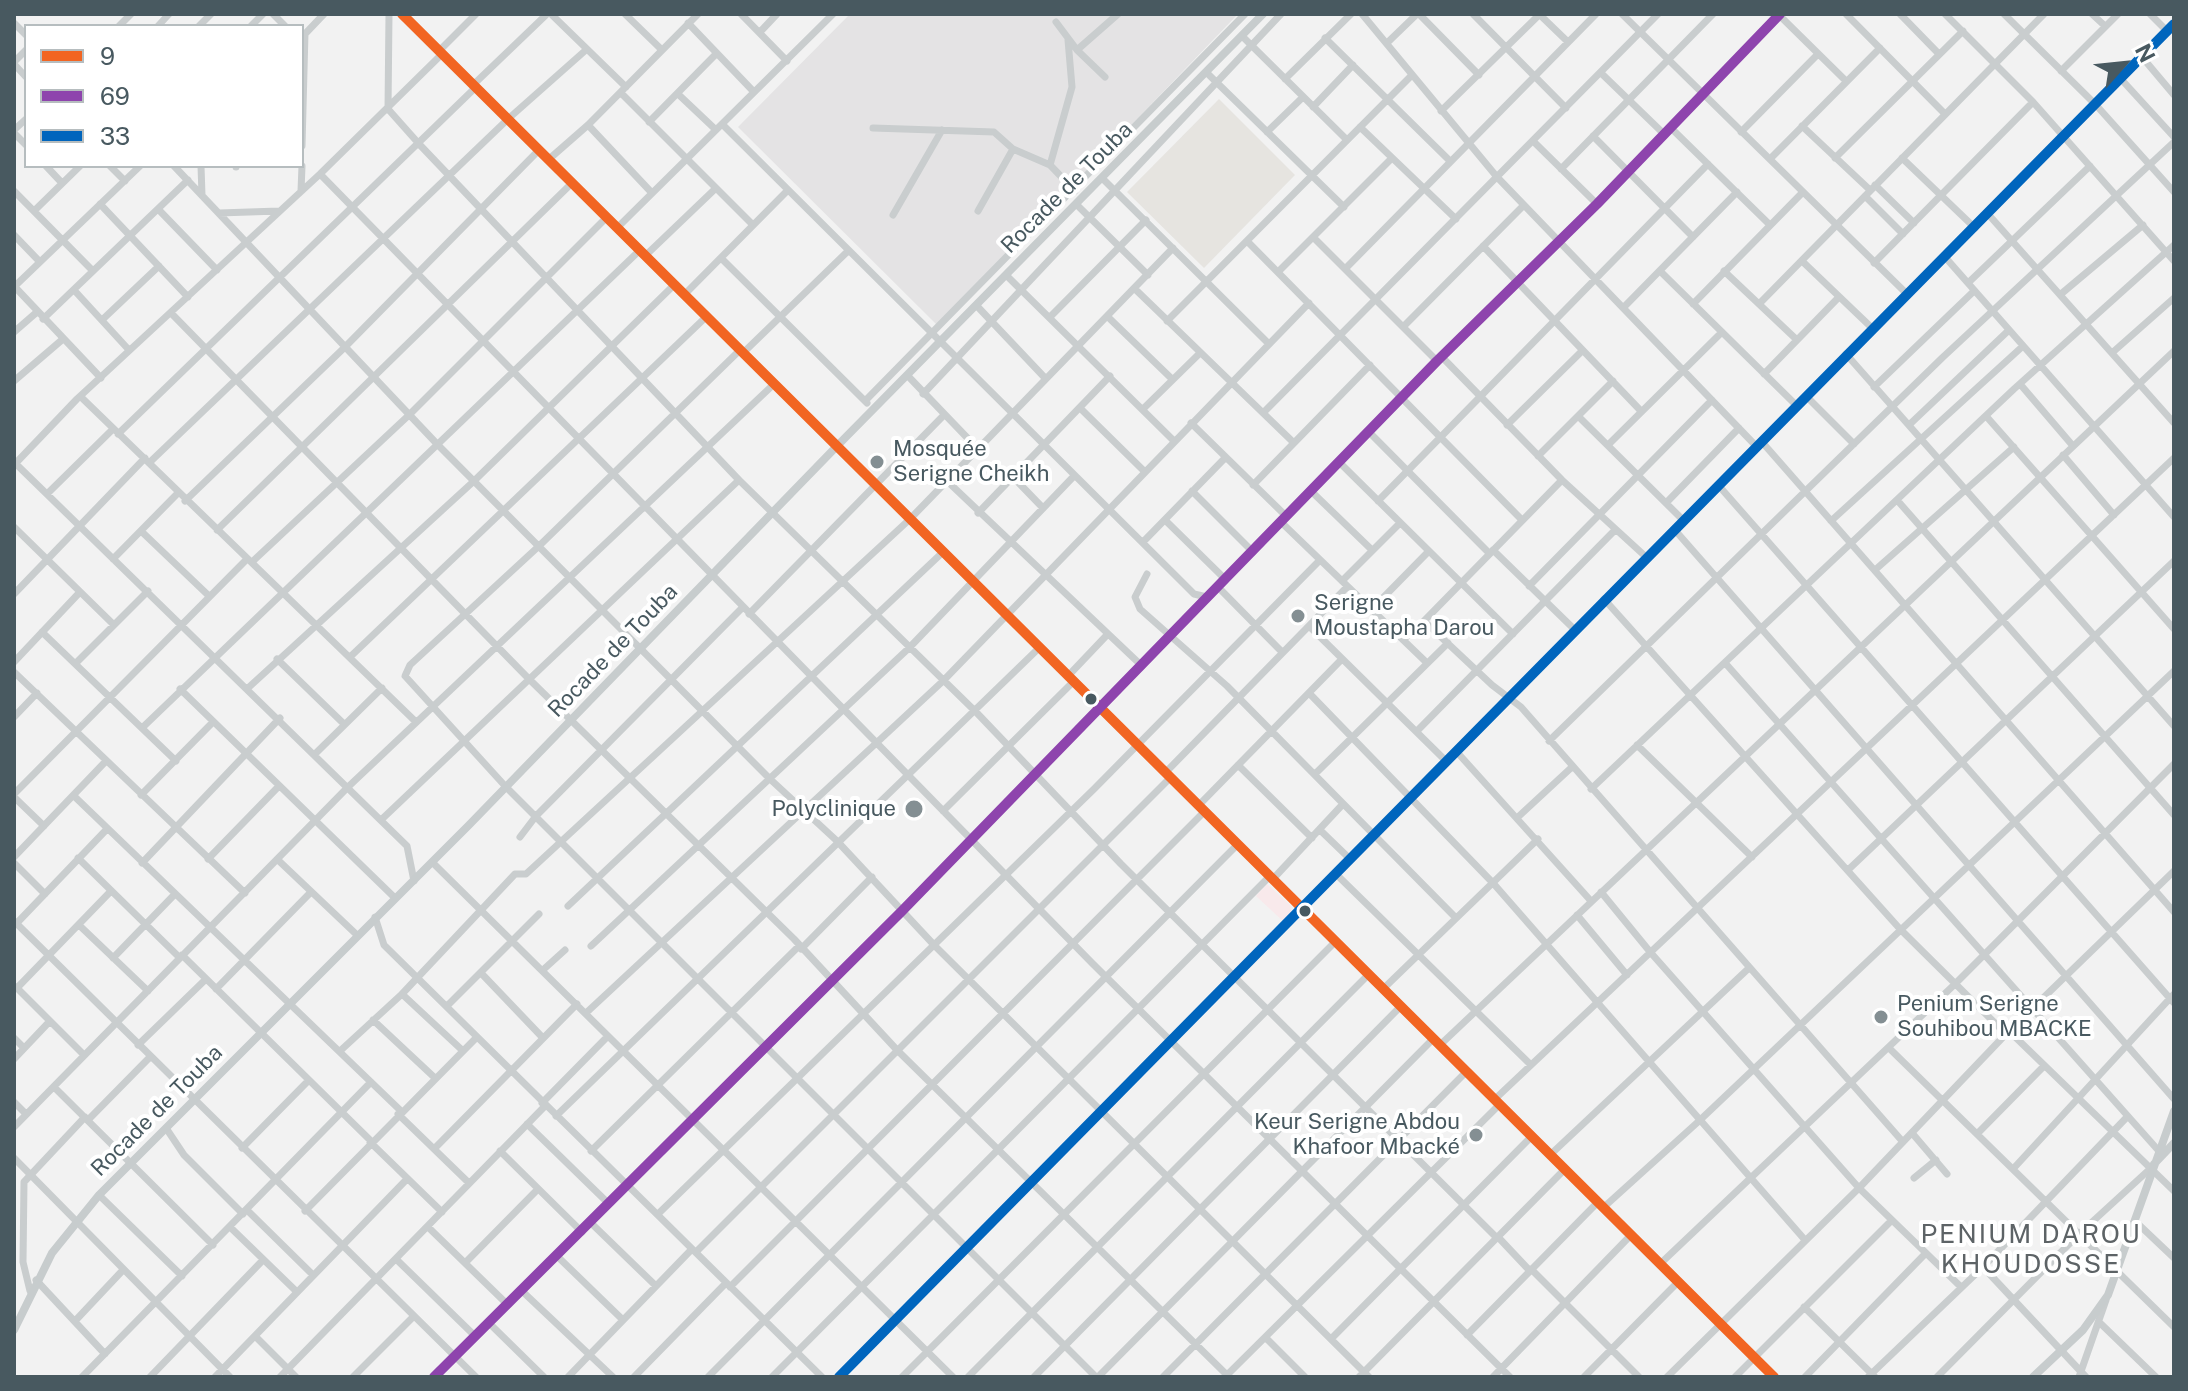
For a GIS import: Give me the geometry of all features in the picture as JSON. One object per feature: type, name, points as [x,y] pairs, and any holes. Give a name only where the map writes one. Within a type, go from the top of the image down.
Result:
[{"type":"main road","name":"Rocade de Touba","points":[[14,1330],[36,1280],[75,1221],[99,1195],[643,649],[772,512],[1263,14]]},
{"type":"main road","points":[[404,15],[1774,1377]]},
{"type":"main road","points":[[2033,1377],[2083,1330],[2108,1295],[2151,1168],[2174,1111]]},
{"type":"main road","points":[[2151,1168],[2174,1143]]},
{"type":"street","points":[[196,14],[201,24],[211,14]]},
{"type":"street","points":[[304,34],[324,14]]},
{"type":"street","points":[[389,14],[388,109],[480,211],[549,279],[739,480],[976,712],[1137,880],[1367,1107],[1463,1207],[1639,1377]]},
{"type":"street","points":[[414,881],[408,848],[316,753],[15,463],[129,350],[388,109],[476,14]]},
{"type":"street","points":[[47,494],[207,349],[420,145],[474,86],[549,14],[587,49],[649,122],[753,225]]},
{"type":"street","points":[[625,14],[662,50]]},
{"type":"street","points":[[548,160],[624,90],[698,14]]},
{"type":"street","points":[[741,14],[787,61]]},
{"type":"street","points":[[760,32],[777,14]]},
{"type":"street","points":[[617,228],[833,14]]},
{"type":"street","points":[[1077,50],[1118,14]]},
{"type":"street","points":[[865,401],[1245,14]]},
{"type":"street","points":[[923,394],[1281,14]]},
{"type":"street","points":[[1285,79],[1351,14]]},
{"type":"street","points":[[1362,14],[1497,177],[1831,521],[2174,912]]},
{"type":"street","points":[[1387,43],[1418,14],[1479,75]]},
{"type":"street","points":[[1473,14],[1566,108]]},
{"type":"street","points":[[1441,111],[1540,14],[1568,42]]},
{"type":"street","points":[[1346,268],[1596,14]]},
{"type":"street","points":[[1622,14],[1907,294]]},
{"type":"street","points":[[1263,413],[1658,14]]},
{"type":"street","points":[[434,1377],[902,911],[1439,358],[1597,204],[1779,14],[1846,81]]},
{"type":"street","points":[[1900,14],[1939,54]]},
{"type":"street","points":[[1945,14],[2033,102],[2174,261]]},
{"type":"street","points":[[2004,14],[2096,105],[2174,192]]},
{"type":"street","points":[[1759,304],[2044,14]]},
{"type":"street","points":[[2092,14],[2105,26]]},
{"type":"street","points":[[2061,71],[2118,14]]},
{"type":"street","points":[[2150,14],[2167,31]]},
{"type":"street","points":[[1561,169],[1708,16]]},
{"type":"street","points":[[1851,16],[1945,114]]},
{"type":"street","points":[[1056,22],[1068,40],[1105,77]]},
{"type":"street","points":[[688,23],[754,92]]},
{"type":"street","points":[[839,1377],[1302,909],[1645,556],[1719,486],[2174,24]]},
{"type":"street","points":[[1835,158],[1963,31]]},
{"type":"street","points":[[1242,36],[1347,140]]},
{"type":"street","points":[[1325,38],[1450,161]]},
{"type":"street","points":[[1050,165],[1072,87],[1068,40]]},
{"type":"street","points":[[1770,159],[1880,48]]},
{"type":"street","points":[[15,593],[147,460],[235,381],[508,119],[587,49]]},
{"type":"street","points":[[649,122],[716,54]]},
{"type":"street","points":[[1741,132],[1818,54]]},
{"type":"street","points":[[2142,57],[2172,90]]},
{"type":"street","points":[[1313,107],[1353,65]]},
{"type":"street","points":[[1206,72],[1344,207]]},
{"type":"street","points":[[1601,73],[1664,134]]},
{"type":"street","points":[[1167,321],[1412,75]]},
{"type":"street","points":[[1549,741],[1892,406],[2174,140],[2121,79]]},
{"type":"street","points":[[678,94],[718,126],[941,340],[1044,447],[1194,594],[1207,597]]},
{"type":"street","points":[[1267,132],[1303,97]]},
{"type":"street","points":[[1874,263],[2033,102]]},
{"type":"street","points":[[588,125],[652,193]]},
{"type":"street","points":[[1802,126],[1870,190],[1914,223]]},
{"type":"street","points":[[1360,127],[1456,219]]},
{"type":"street","points":[[1670,127],[1770,225]]},
{"type":"street","points":[[873,128],[989,131],[1013,149],[1050,165],[1073,189],[1090,218],[1148,275]]},
{"type":"street","points":[[893,215],[942,130]]},
{"type":"street","points":[[1593,136],[1693,237]]},
{"type":"street","points":[[1533,141],[1597,204]]},
{"type":"street","points":[[978,211],[1013,149]]},
{"type":"street","points":[[185,501],[345,347],[539,150]]},
{"type":"street","points":[[1278,272],[1392,158]]},
{"type":"street","points":[[1902,158],[1975,228]]},
{"type":"street","points":[[1378,501],[1708,164]]},
{"type":"street","points":[[1968,283],[2090,166]]},
{"type":"street","points":[[48,168],[62,183]]},
{"type":"street","points":[[34,211],[78,168]]},
{"type":"street","points":[[112,168],[125,181]]},
{"type":"street","points":[[101,378],[14,286],[138,168]]},
{"type":"street","points":[[177,168],[438,445],[673,677],[770,779],[837,841],[935,946],[1364,1375],[1565,1169]]},
{"type":"street","points":[[201,168],[202,195]]},
{"type":"street","points":[[301,191],[302,168]]},
{"type":"street","points":[[320,174],[1039,910],[1510,1377]]},
{"type":"street","points":[[1102,178],[1269,344]]},
{"type":"street","points":[[14,332],[74,290],[188,180]]},
{"type":"street","points":[[217,530],[572,183]]},
{"type":"street","points":[[142,728],[578,311],[715,189]]},
{"type":"street","points":[[1870,190],[1903,234]]},
{"type":"street","points":[[14,191],[93,271]]},
{"type":"street","points":[[684,295],[787,191]]},
{"type":"street","points":[[1624,307],[1737,192]]},
{"type":"street","points":[[1693,304],[1803,192]]},
{"type":"street","points":[[100,204],[188,297]]},
{"type":"street","points":[[1404,326],[1524,205]]},
{"type":"street","points":[[158,209],[217,270]]},
{"type":"street","points":[[219,213],[279,211]]},
{"type":"street","points":[[1988,214],[2174,423]]},
{"type":"street","points":[[44,826],[14,796],[208,595],[336,484],[409,415],[549,279],[606,218]]},
{"type":"street","points":[[1050,317],[1146,220]]},
{"type":"street","points":[[2061,294],[2143,225]]},
{"type":"street","points":[[14,235],[40,262]]},
{"type":"street","points":[[1313,237],[1598,515],[1645,556]]},
{"type":"street","points":[[1247,241],[1522,520]]},
{"type":"street","points":[[1591,789],[2020,384],[2174,245]]},
{"type":"street","points":[[1483,246],[1641,411]]},
{"type":"street","points":[[340,1051],[402,994],[515,874],[526,874],[910,519],[1173,248]]},
{"type":"street","points":[[848,251],[404,672],[431,709],[506,787],[997,1281],[1097,1377],[1367,1107],[1547,945],[2174,351]]},
{"type":"street","points":[[1945,257],[2174,517]]},
{"type":"street","points":[[721,258],[874,410]]},
{"type":"street","points":[[1802,261],[1872,328]]},
{"type":"street","points":[[102,320],[159,266]]},
{"type":"street","points":[[1660,271],[1796,405]]},
{"type":"street","points":[[1724,271],[1797,340]]},
{"type":"street","points":[[1006,275],[1173,440]]},
{"type":"street","points":[[248,688],[474,481],[674,285]]},
{"type":"street","points":[[1135,289],[1293,442]]},
{"type":"street","points":[[74,290],[129,350]]},
{"type":"street","points":[[1874,387],[1974,291]]},
{"type":"street","points":[[1764,374],[1839,297]]},
{"type":"street","points":[[2113,352],[2174,298]]},
{"type":"street","points":[[586,1013],[943,681],[1173,440],[1309,303]]},
{"type":"street","points":[[976,305],[1046,379]]},
{"type":"street","points":[[171,313],[366,515],[731,878],[932,1085],[1195,1345],[1228,1374],[1238,1377]]},
{"type":"street","points":[[350,657],[706,317]]},
{"type":"street","points":[[1108,317],[1172,379]]},
{"type":"street","points":[[1909,425],[2009,330]]},
{"type":"street","points":[[1608,445],[1722,332]]},
{"type":"street","points":[[14,381],[63,339]]},
{"type":"street","points":[[1831,521],[2023,346]]},
{"type":"street","points":[[1507,425],[1582,351]]},
{"type":"street","points":[[1143,409],[1200,353]]},
{"type":"street","points":[[1846,354],[2174,726]]},
{"type":"street","points":[[1253,485],[1370,365]]},
{"type":"street","points":[[907,375],[978,449]]},
{"type":"street","points":[[978,513],[1110,376]]},
{"type":"street","points":[[1538,456],[1613,381]]},
{"type":"street","points":[[14,1127],[348,787],[774,384]]},
{"type":"street","points":[[2020,384],[2073,446]]},
{"type":"street","points":[[1806,396],[1854,444]]},
{"type":"street","points":[[81,397],[147,460],[177,494],[250,560],[314,626],[416,722]]},
{"type":"street","points":[[1529,586],[1712,400]]},
{"type":"street","points":[[1080,408],[1144,471]]},
{"type":"street","points":[[520,837],[536,816],[673,677],[806,560],[811,549],[944,415]]},
{"type":"street","points":[[1578,416],[1683,520]]},
{"type":"street","points":[[1986,416],[2174,629]]},
{"type":"street","points":[[1191,423],[1253,485],[1320,560],[1426,662]]},
{"type":"street","points":[[1666,503],[1739,428]]},
{"type":"street","points":[[1368,431],[1574,629]]},
{"type":"street","points":[[1875,570],[2014,447]]},
{"type":"street","points":[[2063,455],[2114,515]]},
{"type":"street","points":[[1143,542],[1225,458]]},
{"type":"street","points":[[1228,1374],[1267,1339],[1432,1173],[1531,1065],[2174,458]]},
{"type":"street","points":[[1339,462],[1513,634]]},
{"type":"street","points":[[591,946],[909,648],[1074,476]]},
{"type":"street","points":[[1014,478],[1043,508]]},
{"type":"street","points":[[381,820],[739,480]]},
{"type":"street","points":[[946,480],[1106,636],[1142,666]]},
{"type":"street","points":[[1403,640],[1562,480]]},
{"type":"street","points":[[1719,486],[2173,998],[2094,1078],[2013,1169]]},
{"type":"street","points":[[1192,491],[1253,552]]},
{"type":"street","points":[[1311,491],[1372,550]]},
{"type":"street","points":[[113,559],[177,494]]},
{"type":"street","points":[[1897,500],[2174,815]]},
{"type":"street","points":[[1165,520],[1225,579]]},
{"type":"street","points":[[568,1377],[656,1286],[761,1187],[967,978],[1039,910],[1309,626],[1372,550],[1400,523]]},
{"type":"street","points":[[14,527],[114,625]]},
{"type":"street","points":[[1674,529],[2174,1099]]},
{"type":"street","points":[[1417,731],[1615,530]]},
{"type":"street","points":[[141,531],[208,595]]},
{"type":"street","points":[[568,906],[943,552]]},
{"type":"street","points":[[1371,610],[1428,552]]},
{"type":"street","points":[[658,1214],[1006,876],[1320,560]]},
{"type":"street","points":[[1848,870],[2174,561]]},
{"type":"street","points":[[1147,574],[1135,597],[1137,603],[1211,670],[1456,918]]},
{"type":"street","points":[[1218,587],[1282,652]]},
{"type":"street","points":[[76,663],[148,591]]},
{"type":"street","points":[[14,662],[80,592]]},
{"type":"street","points":[[1604,599],[1900,929],[2174,1191]]},
{"type":"street","points":[[1424,621],[1525,711],[1903,1142]]},
{"type":"street","points":[[1309,626],[1446,761]]},
{"type":"street","points":[[42,632],[176,761]]},
{"type":"street","points":[[943,811],[1009,746],[1106,636]]},
{"type":"street","points":[[1315,774],[1448,643]]},
{"type":"street","points":[[556,1116],[837,841],[909,778],[1040,647]]},
{"type":"street","points":[[277,659],[344,724]]},
{"type":"street","points":[[634,1377],[796,1222],[1137,880],[1238,765],[1342,659]]},
{"type":"street","points":[[1726,664],[2158,1150]]},
{"type":"street","points":[[1467,1335],[1530,1270],[1601,1204],[1699,1121],[2174,671]]},
{"type":"street","points":[[14,672],[245,893]]},
{"type":"street","points":[[316,753],[382,688]]},
{"type":"street","points":[[180,689],[395,898]]},
{"type":"street","points":[[14,717],[37,693]]},
{"type":"street","points":[[1309,693],[1493,883],[1805,1240]]},
{"type":"street","points":[[142,863],[280,718]]},
{"type":"street","points":[[141,795],[213,722]]},
{"type":"street","points":[[1637,745],[1752,857]]},
{"type":"street","points":[[1456,751],[1591,901]]},
{"type":"street","points":[[14,857],[106,761]]},
{"type":"street","points":[[1660,1264],[1955,984],[2174,764]]},
{"type":"street","points":[[1238,765],[1312,838]]},
{"type":"street","points":[[1518,817],[1572,767]]},
{"type":"street","points":[[208,859],[279,786]]},
{"type":"street","points":[[74,796],[290,1002],[469,1183]]},
{"type":"street","points":[[772,1377],[1343,804]]},
{"type":"street","points":[[107,829],[15,922],[375,1281],[476,1377]]},
{"type":"street","points":[[1320,830],[1350,859]]},
{"type":"street","points":[[1383,989],[1538,839]]},
{"type":"street","points":[[708,1377],[1237,845]]},
{"type":"street","points":[[78,858],[261,1031],[442,1212]]},
{"type":"street","points":[[278,860],[357,935]]},
{"type":"street","points":[[432,862],[482,907],[621,1050],[953,1377]]},
{"type":"street","points":[[14,863],[45,894]]},
{"type":"street","points":[[1667,1377],[1859,1188],[2031,1010],[2174,871]]},
{"type":"street","points":[[1336,874],[1531,1065]]},
{"type":"street","points":[[591,1151],[872,877]]},
{"type":"street","points":[[84,1055],[16,987],[80,926],[111,891]]},
{"type":"street","points":[[216,989],[311,892]]},
{"type":"street","points":[[1601,892],[1859,1188],[1961,1287]]},
{"type":"street","points":[[113,958],[175,894]]},
{"type":"street","points":[[447,1006],[539,914]]},
{"type":"street","points":[[1577,915],[1627,975]]},
{"type":"street","points":[[375,917],[382,942],[510,1072],[822,1377]]},
{"type":"street","points":[[80,926],[148,991]]},
{"type":"street","points":[[902,1377],[1336,941]]},
{"type":"street","points":[[544,969],[565,950]]},
{"type":"street","points":[[1550,1155],[1749,968]]},
{"type":"street","points":[[481,973],[543,1038]]},
{"type":"street","points":[[968,1377],[1369,974]]},
{"type":"street","points":[[138,1045],[206,979]]},
{"type":"street","points":[[402,994],[462,1050]]},
{"type":"street","points":[[434,1149],[577,1004]]},
{"type":"street","points":[[1034,1377],[1401,1006]]},
{"type":"street","points":[[373,1020],[435,1078]]},
{"type":"street","points":[[14,1059],[50,1021]]},
{"type":"street","points":[[280,1377],[428,1227],[608,1036]]},
{"type":"street","points":[[305,1211],[477,1037]]},
{"type":"street","points":[[14,1038],[24,1048]]},
{"type":"street","points":[[1889,1048],[2174,1327]]},
{"type":"street","points":[[30,1291],[18,1242],[18,1204],[24,1182],[150,1057]]},
{"type":"street","points":[[1977,1134],[2044,1066]]},
{"type":"street","points":[[1163,1377],[1466,1072]]},
{"type":"street","points":[[242,1148],[309,1080]]},
{"type":"street","points":[[82,1377],[371,1082]]},
{"type":"street","points":[[54,1087],[129,1165],[213,1245]]},
{"type":"street","points":[[14,1102],[26,1114]]},
{"type":"street","points":[[1804,1307],[1872,1376],[1983,1267],[2127,1117]]},
{"type":"street","points":[[527,1124],[608,1203]]},
{"type":"street","points":[[166,1128],[184,1155],[313,1275]]},
{"type":"street","points":[[1912,1133],[1947,1174]]},
{"type":"street","points":[[1331,1339],[1531,1137]]},
{"type":"street","points":[[500,1151],[582,1232]]},
{"type":"street","points":[[14,1158],[230,1377]]},
{"type":"street","points":[[1914,1178],[1936,1160]]},
{"type":"street","points":[[1937,1377],[2079,1234],[2151,1168]]},
{"type":"street","points":[[215,1377],[407,1179]]},
{"type":"street","points":[[465,1263],[538,1189]]},
{"type":"street","points":[[99,1195],[182,1276]]},
{"type":"street","points":[[1735,1377],[1891,1221]]},
{"type":"street","points":[[2135,1221],[2174,1258]]},
{"type":"street","points":[[591,1223],[656,1286]]},
{"type":"street","points":[[230,1227],[297,1292]]},
{"type":"street","points":[[428,1227],[508,1305]]},
{"type":"street","points":[[1493,1377],[1631,1235]]},
{"type":"street","points":[[1805,1377],[1925,1254]]},
{"type":"street","points":[[557,1256],[623,1320]]},
{"type":"street","points":[[396,1259],[475,1336]]},
{"type":"street","points":[[150,1377],[263,1260]]},
{"type":"street","points":[[1983,1267],[2082,1375]]},
{"type":"street","points":[[75,1321],[123,1270]]},
{"type":"street","points":[[36,1280],[105,1354]]},
{"type":"street","points":[[1584,1377],[1678,1282]]},
{"type":"street","points":[[522,1291],[613,1377]]},
{"type":"street","points":[[2082,1375],[2108,1295]]},
{"type":"street","points":[[353,1377],[413,1317]]},
{"type":"street","points":[[2099,1322],[2156,1377]]},
{"type":"street","points":[[489,1323],[544,1377]]},
{"type":"street","points":[[255,1336],[296,1377]]},
{"type":"street","points":[[1267,1339],[1305,1377]]},
{"type":"shaded area","points":[[850,14],[1238,14],[938,326],[738,127]]},
{"type":"shaded area","points":[[1219,99],[1295,175],[1204,268],[1127,192]]},
{"type":"shaded area","points":[[1267,884],[1290,905],[1292,915],[1285,923],[1256,896]]},
{"type":"transit line","name":"9","points":[[402,14],[1774,1377]]},
{"type":"transit line","name":"69","points":[[434,1377],[902,911],[1780,14]]},
{"type":"transit line","name":"33","points":[[839,1377],[2174,24]]},
{"type":"place","name":"Mosquée Serigne Cheikh","points":[[877,462]]},
{"type":"place","name":"Serigne Moustapha Darou","points":[[1298,616]]},
{"type":"place","name":"Polyclinique","points":[[914,809]]},
{"type":"place","name":"Penium Serigne Souhibou MBACKE","points":[[1881,1017]]},
{"type":"place","name":"Keur Serigne Abdou Khafoor Mbacké","points":[[1476,1135]]},
{"type":"district","name":"PENIUM DAROU KHOUDOSSE","points":[[2031,1250]]}]
